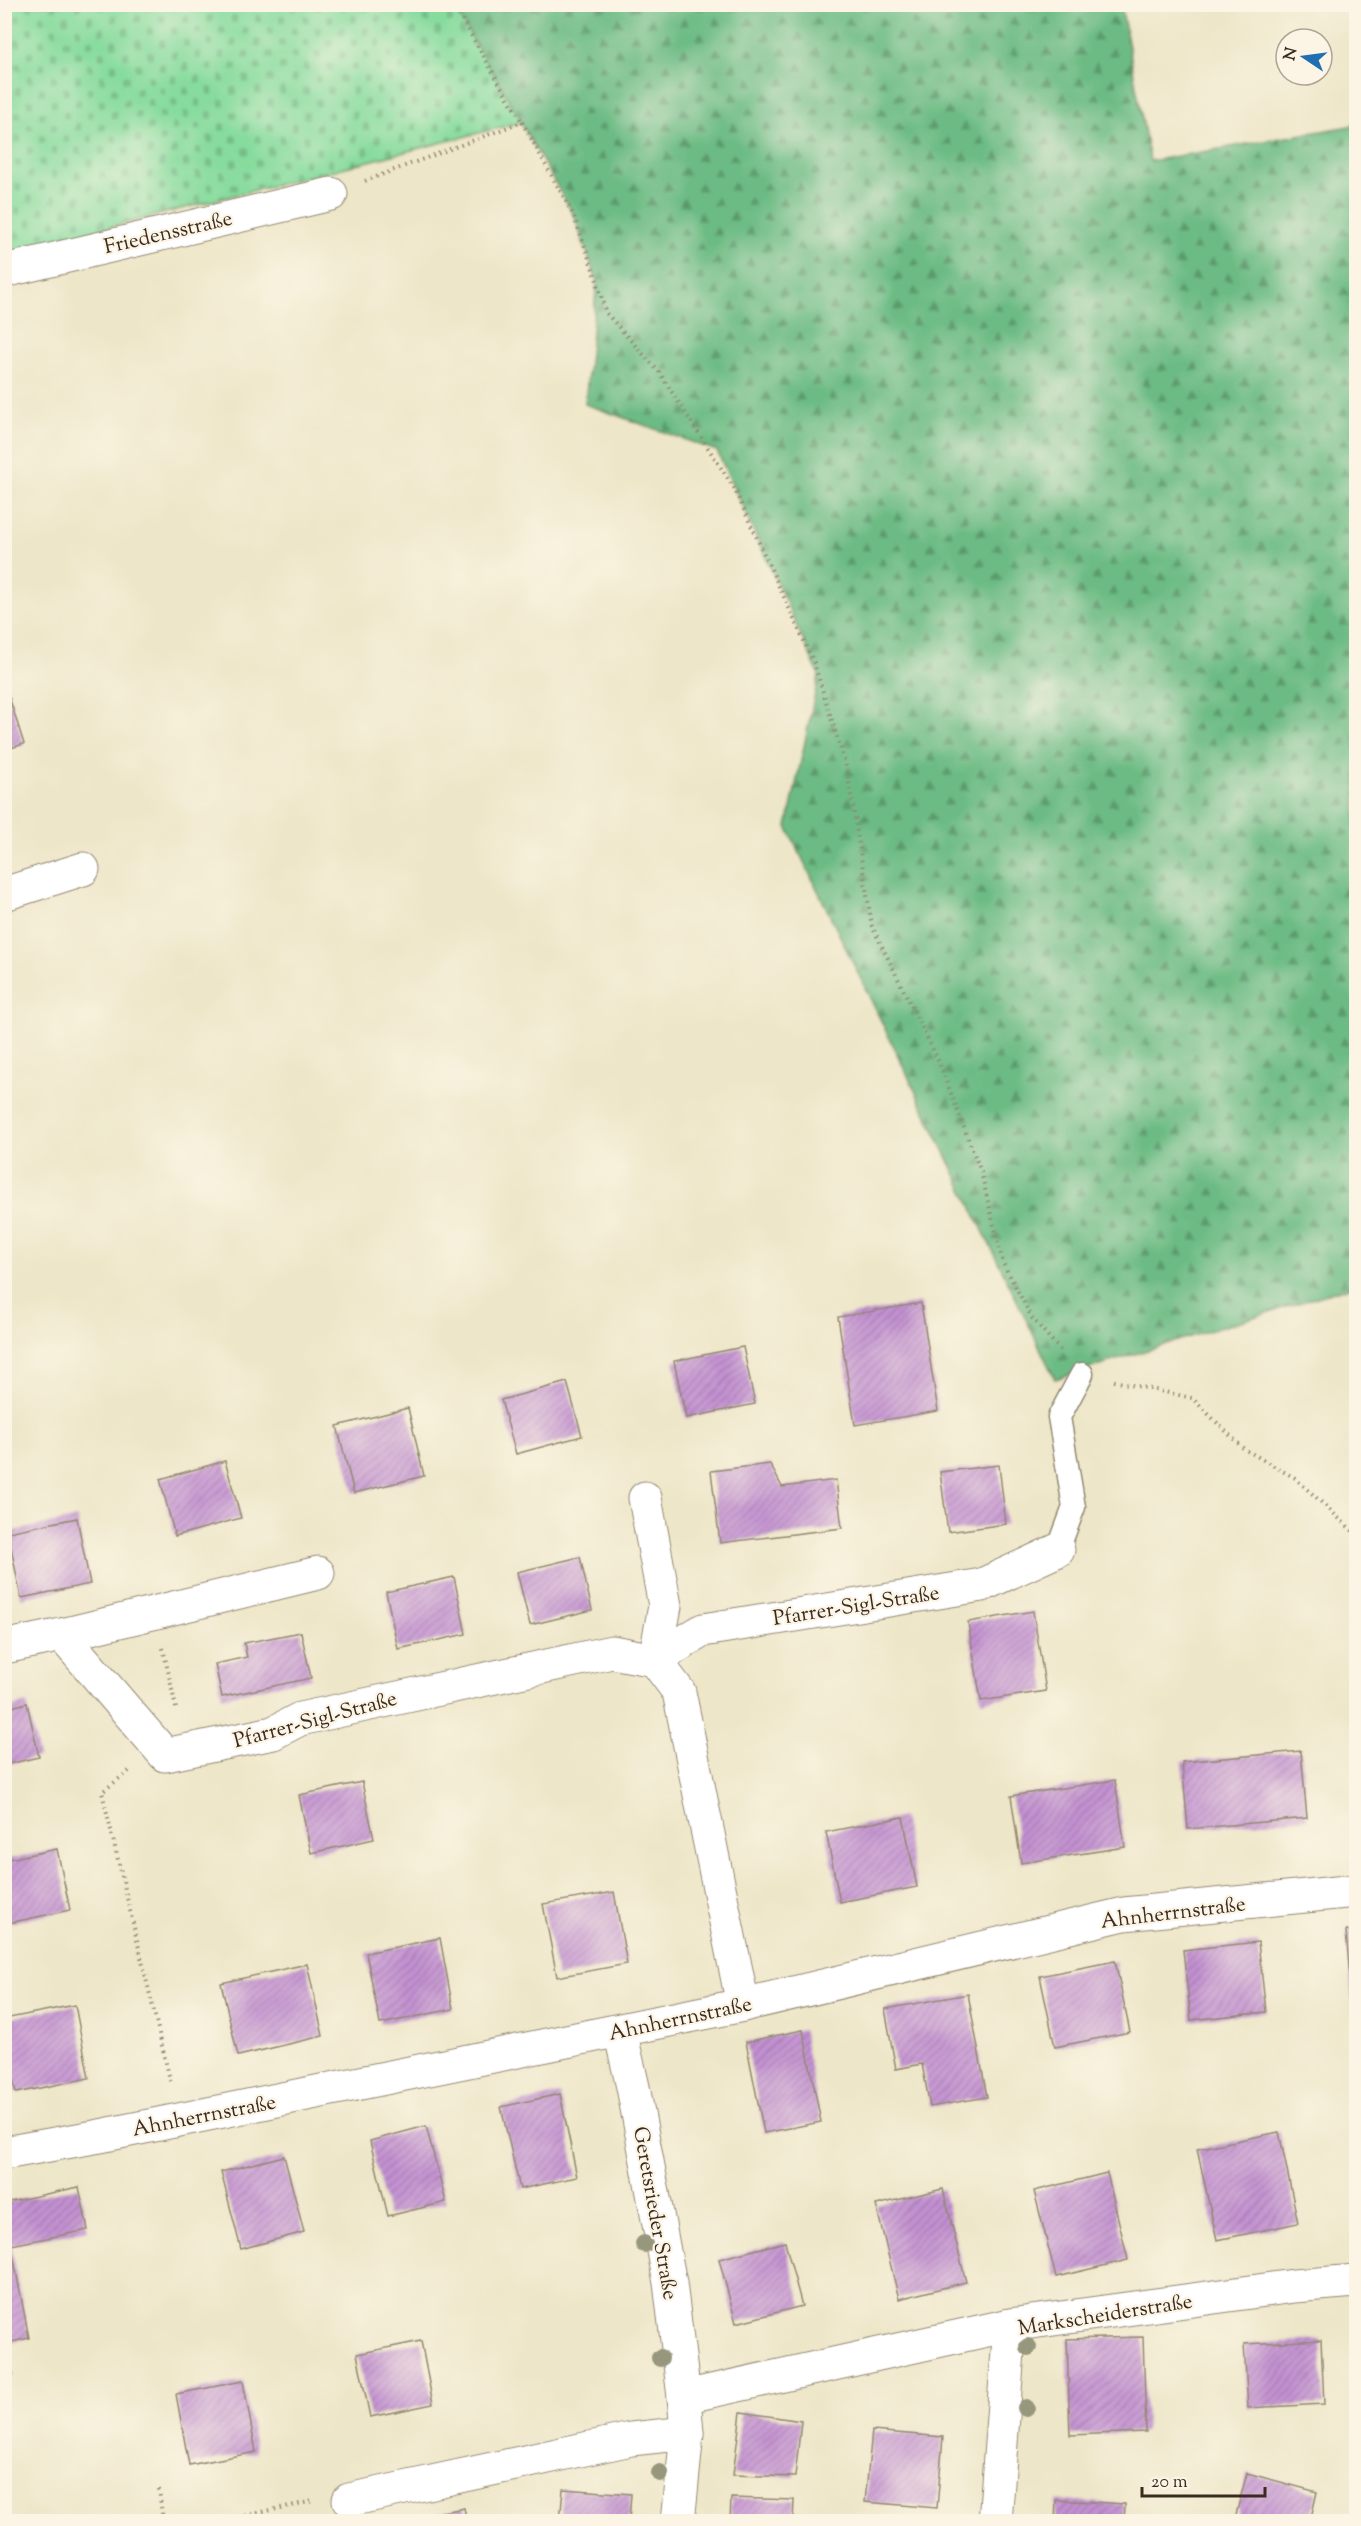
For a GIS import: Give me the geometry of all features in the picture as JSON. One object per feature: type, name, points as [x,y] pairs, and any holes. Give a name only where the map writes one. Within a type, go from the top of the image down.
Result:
[{"type":"street","name":"Friedensstraße","points":[[4,271],[331,194]]},
{"type":"street","points":[[4,894],[83,869]]},
{"type":"street","points":[[645,1498],[665,1605],[655,1660],[679,1692],[743,2005]]},
{"type":"street","name":"Pfarrer-Sigl-Straße","points":[[172,1749],[273,1733],[300,1719],[612,1652],[655,1660],[703,1630],[982,1585],[1058,1550]]},
{"type":"street","points":[[4,1647],[318,1573]]},
{"type":"street","points":[[62,1635],[172,1749]]},
{"type":"street","name":"Ahnherrnstraße","points":[[4,2152],[180,2120],[743,2005],[1124,1914],[1356,1892]]},
{"type":"street","name":"Geretsrieder Straße","points":[[620,2031],[633,2086],[670,2283],[684,2397],[687,2433],[678,2522]]},
{"type":"street","name":"Markscheiderstraße","points":[[995,2522],[1010,2325],[1294,2286],[1356,2281]]},
{"type":"street","points":[[684,2397],[1010,2325]]},
{"type":"street","points":[[349,2499],[631,2439],[687,2433]]},
{"type":"lane","points":[[1058,1550],[1074,1507],[1059,1417],[1082,1374]]},
{"type":"path","points":[[453,4],[574,216],[606,313],[659,372],[734,488],[814,663],[847,769],[872,927],[939,1062],[981,1172],[1003,1263],[1032,1318],[1082,1374],[1192,1398],[1244,1449],[1294,1478],[1356,1534]]},
{"type":"path","points":[[331,194],[522,122]]},
{"type":"path","points":[[155,1613],[172,1749],[102,1792],[180,2120]]},
{"type":"path","points":[[159,2489],[163,2522]]},
{"type":"path","points":[[216,2522],[318,2500],[349,2499]]},
{"type":"green space","points":[[5,5],[453,5],[522,122],[5,254]]},
{"type":"green space","points":[[453,5],[1121,5],[1150,161],[1356,125],[1356,1285],[1055,1379],[787,827],[819,675],[717,451],[585,404],[597,281],[574,216]]},
{"type":"building","points":[[4,681],[24,744],[4,750]]},
{"type":"building","points":[[921,1303],[938,1411],[855,1425],[838,1317]]},
{"type":"building","points":[[743,1347],[755,1404],[686,1418],[674,1361]]},
{"type":"building","points":[[567,1382],[582,1436],[516,1454],[501,1400]]},
{"type":"building","points":[[408,1408],[424,1476],[354,1493],[337,1426]]},
{"type":"building","points":[[225,1461],[241,1518],[175,1536],[160,1479]]},
{"type":"building","points":[[770,1464],[782,1487],[836,1480],[842,1528],[720,1543],[711,1471]]},
{"type":"building","points":[[999,1465],[1006,1524],[948,1532],[940,1472]]},
{"type":"building","points":[[77,1518],[90,1584],[21,1598],[8,1532]]},
{"type":"building","points":[[580,1557],[592,1610],[530,1625],[517,1572]]},
{"type":"building","points":[[454,1577],[466,1634],[398,1649],[386,1592]]},
{"type":"building","points":[[1033,1611],[1046,1691],[981,1701],[968,1622]]},
{"type":"building","points":[[301,1632],[311,1678],[222,1697],[215,1664],[247,1657],[244,1643]]},
{"type":"building","points":[[27,1703],[39,1757],[4,1765],[4,1709]]},
{"type":"building","points":[[1301,1751],[1307,1818],[1188,1829],[1182,1762]]},
{"type":"building","points":[[1115,1780],[1125,1847],[1021,1863],[1011,1796]]},
{"type":"building","points":[[362,1782],[374,1839],[311,1853],[299,1795]]},
{"type":"building","points":[[903,1817],[917,1887],[840,1902],[826,1832]]},
{"type":"building","points":[[57,1849],[70,1910],[4,1924],[4,1860]]},
{"type":"building","points":[[614,1892],[627,1964],[557,1977],[543,1904]]},
{"type":"building","points":[[1356,1930],[1356,2003],[1352,2003],[1346,1931]]},
{"type":"building","points":[[440,1938],[453,2009],[380,2024],[366,1953]]},
{"type":"building","points":[[1258,1942],[1266,2012],[1191,2020],[1183,1950]]},
{"type":"building","points":[[1115,1961],[1130,2032],[1055,2047],[1040,1976]]},
{"type":"building","points":[[307,1964],[323,2036],[238,2056],[221,1983]]},
{"type":"building","points":[[968,1994],[987,2097],[930,2107],[922,2064],[896,2069],[885,2009]]},
{"type":"building","points":[[75,2005],[89,2078],[16,2093],[4,2037],[4,2019]]},
{"type":"building","points":[[803,2030],[821,2122],[764,2133],[746,2042]]},
{"type":"building","points":[[560,2094],[577,2177],[520,2189],[501,2107]]},
{"type":"building","points":[[426,2126],[446,2202],[388,2216],[370,2141]]},
{"type":"building","points":[[1279,2132],[1298,2223],[1217,2240],[1197,2149]]},
{"type":"building","points":[[284,2156],[304,2232],[241,2249],[221,2172]]},
{"type":"building","points":[[1107,2173],[1128,2260],[1056,2277],[1034,2191]]},
{"type":"building","points":[[79,2187],[88,2230],[11,2245],[29,2338],[7,2343],[13,2375],[4,2377],[4,2203]]},
{"type":"building","points":[[943,2189],[966,2282],[899,2299],[876,2205]]},
{"type":"building","points":[[785,2242],[802,2306],[736,2323],[719,2259]]},
{"type":"building","points":[[1143,2337],[1146,2432],[1070,2435],[1067,2339]]},
{"type":"building","points":[[1321,2340],[1324,2404],[1248,2408],[1244,2344]]},
{"type":"building","points":[[421,2341],[433,2404],[370,2417],[357,2354]]},
{"type":"building","points":[[243,2381],[256,2452],[189,2465],[176,2394]]},
{"type":"building","points":[[741,2412],[801,2421],[795,2477],[733,2475]]},
{"type":"building","points":[[872,2431],[943,2437],[937,2508],[865,2502]]},
{"type":"building","points":[[1247,2473],[1317,2492],[1310,2522],[1234,2522]]},
{"type":"building","points":[[563,2489],[631,2494],[629,2522],[560,2522]]},
{"type":"building","points":[[731,2498],[794,2500],[793,2522],[730,2522]]},
{"type":"building","points":[[1056,2500],[1125,2504],[1124,2522],[1055,2522]]},
{"type":"building","points":[[464,2508],[467,2522],[402,2522],[402,2520]]}]
